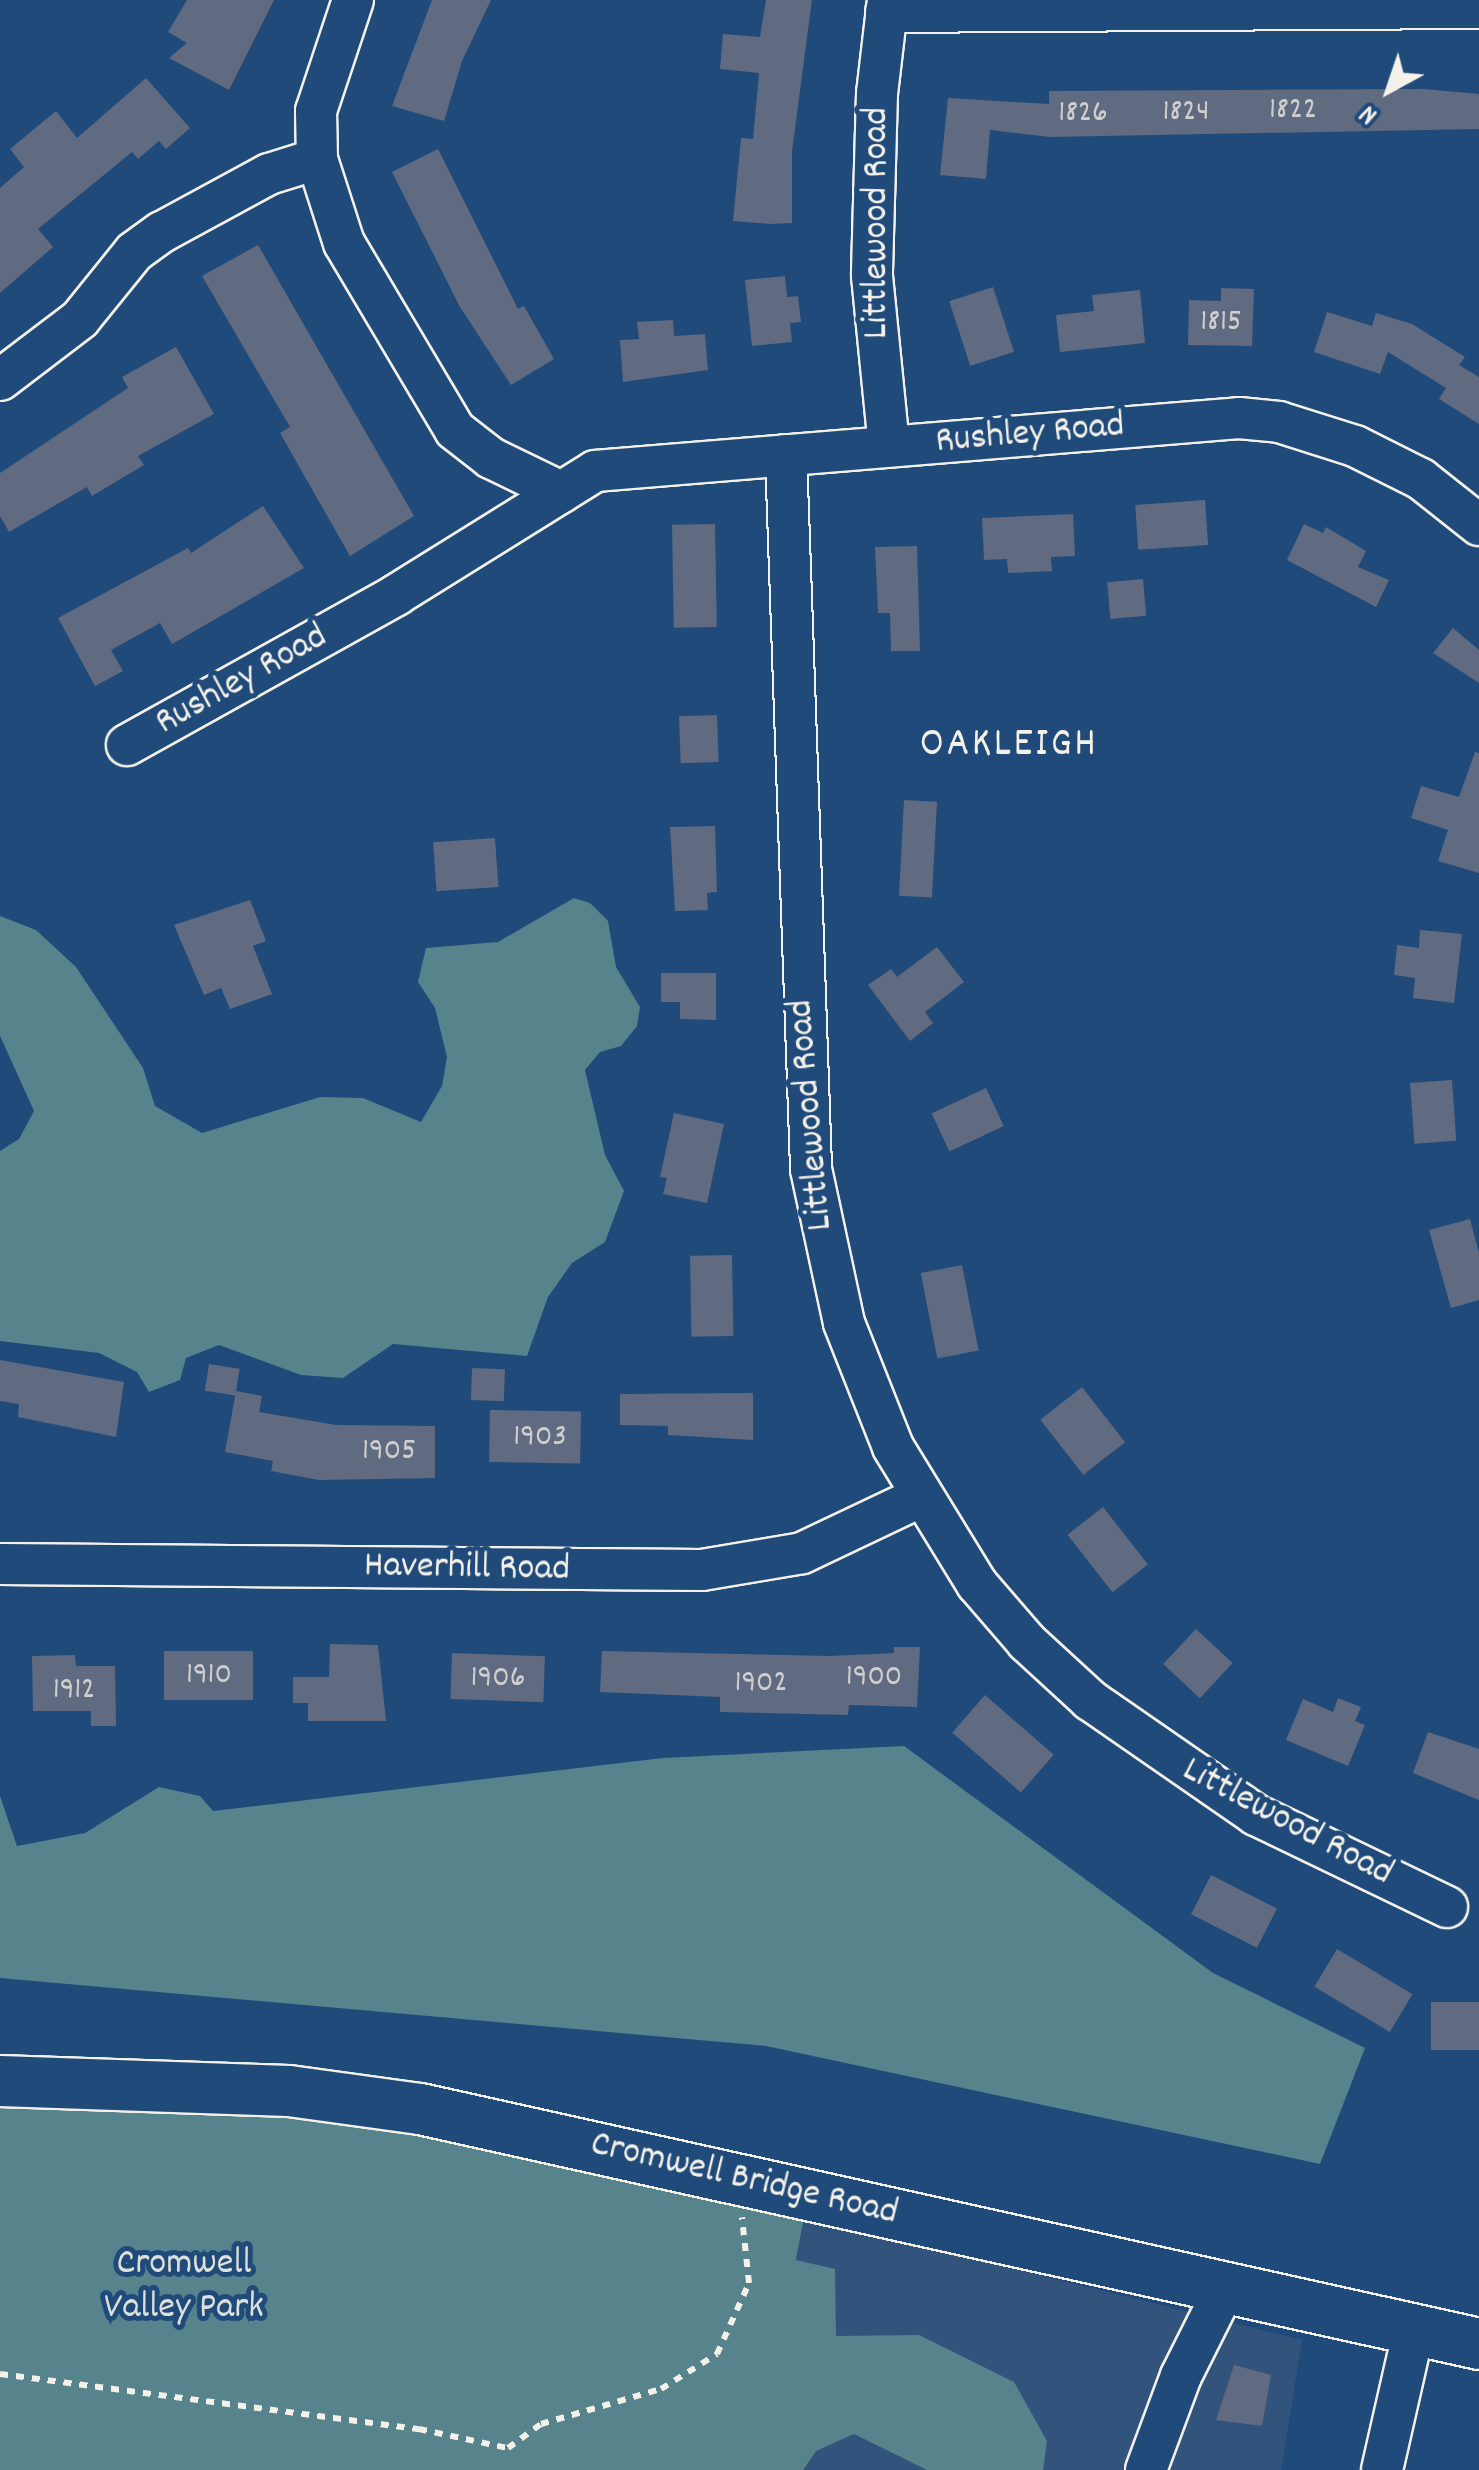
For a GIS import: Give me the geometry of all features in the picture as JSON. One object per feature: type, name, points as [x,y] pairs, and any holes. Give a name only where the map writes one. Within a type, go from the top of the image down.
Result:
[{"type":"main road","name":"Cromwell Bridge Road","points":[[0,2081],[175,2084],[420,2108],[1479,2344]]},
{"type":"street","points":[[353,0],[316,111],[317,159],[344,243],[456,430],[491,458],[561,492]]},
{"type":"street","points":[[887,6],[1479,8]]},
{"type":"street","name":"Littlewood Road","points":[[887,6],[872,276],[889,446]]},
{"type":"street","points":[[0,380],[80,319],[134,252],[162,232],[269,174],[317,159]]},
{"type":"street","name":"Rushley Road","points":[[128,745],[396,596],[595,471],[1239,418],[1279,422],[1382,459],[1421,479],[1479,525]]},
{"type":"street","name":"Littlewood Road","points":[[786,454],[811,1170],[844,1323],[892,1446],[976,1584],[1027,1642],[1118,1722],[1256,1815],[1447,1907]]},
{"type":"street","name":"Haverhill Road","points":[[0,1564],[702,1570],[802,1553],[920,1497]]},
{"type":"street","points":[[1146,2470],[1180,2376],[1225,2288]]},
{"type":"street","points":[[1382,2470],[1414,2329]]},
{"type":"path","points":[[0,2374],[419,2430],[508,2448],[541,2424],[661,2389],[717,2354],[749,2283],[742,2218],[748,2182]]},
{"type":"shaded area","points":[[804,2217],[1302,2340],[1281,2470],[760,2470]]},
{"type":"green space","points":[[574,898],[590,903],[608,921],[616,967],[640,1007],[637,1026],[621,1046],[600,1052],[585,1070],[605,1155],[624,1191],[605,1242],[572,1263],[548,1297],[527,1356],[393,1344],[343,1378],[301,1375],[219,1345],[186,1358],[180,1380],[149,1392],[137,1372],[99,1353],[0,1341],[0,1151],[19,1139],[34,1111],[0,1036],[0,916],[36,930],[76,967],[143,1068],[155,1106],[202,1133],[320,1097],[363,1098],[421,1122],[442,1086],[447,1057],[435,1008],[418,982],[426,948],[498,942]]},
{"type":"green space","points":[[904,1746],[1213,1973],[1365,2048],[1320,2164],[766,2046],[0,1978],[0,1796],[17,1846],[85,1833],[159,1787],[200,1796],[213,1811],[663,1758]]},
{"type":"green space","name":"Cromwell Valley Park","points":[[0,2102],[362,2119],[804,2217],[796,2260],[835,2269],[836,2336],[919,2335],[1014,2382],[1047,2441],[1043,2470],[927,2470],[854,2434],[816,2451],[803,2470],[0,2470]]},
{"type":"building","points":[[187,0],[274,0],[229,90],[169,58],[187,43],[168,32]]},
{"type":"building","points":[[432,0],[491,0],[462,61],[444,121],[392,106]]},
{"type":"building","points":[[766,0],[812,0],[792,151],[792,223],[733,221],[741,138],[753,139],[759,73],[720,69],[723,34],[760,37]]},
{"type":"building","points":[[146,78],[190,128],[166,149],[159,141],[138,159],[132,152],[38,229],[53,247],[0,293],[0,188],[24,167],[10,149],[56,111],[77,138]]},
{"type":"building","points":[[1424,89],[1479,94],[1479,129],[1050,137],[990,130],[986,179],[940,175],[948,98],[1049,104],[1049,91]]},
{"type":"building","points":[[438,149],[518,309],[524,306],[554,359],[511,385],[460,307],[392,172]]},
{"type":"building","points":[[258,245],[414,516],[350,556],[280,433],[290,427],[202,276]]},
{"type":"building","points":[[785,276],[787,297],[798,296],[801,322],[790,323],[792,342],[752,346],[745,280]]},
{"type":"building","points":[[993,287],[1014,352],[970,366],[949,301]]},
{"type":"building","points":[[1221,288],[1254,289],[1252,346],[1188,345],[1189,300],[1221,301]]},
{"type":"building","points":[[1140,290],[1145,343],[1060,352],[1056,315],[1094,311],[1092,295]]},
{"type":"building","points":[[1327,312],[1372,326],[1376,313],[1412,324],[1465,357],[1459,365],[1479,377],[1479,424],[1439,399],[1446,388],[1388,352],[1380,374],[1314,352]]},
{"type":"building","points":[[673,320],[674,336],[705,334],[708,370],[623,382],[620,340],[639,339],[637,322]]},
{"type":"building","points":[[176,347],[214,414],[138,456],[144,465],[92,496],[87,487],[9,532],[0,516],[0,473],[128,388],[122,377]]},
{"type":"building","points":[[1205,500],[1208,545],[1138,550],[1135,505]]},
{"type":"building","points":[[263,506],[304,568],[172,644],[160,623],[111,650],[123,671],[95,686],[58,618],[188,548],[191,553]]},
{"type":"building","points":[[1073,514],[1075,556],[1051,557],[1052,571],[1008,573],[1007,559],[984,560],[982,518]]},
{"type":"building","points":[[715,524],[717,627],[674,628],[672,525]]},
{"type":"building","points":[[1304,524],[1323,533],[1326,527],[1366,551],[1358,567],[1389,580],[1376,607],[1287,560]]},
{"type":"building","points":[[917,546],[920,651],[891,651],[890,613],[878,613],[875,547]]},
{"type":"building","points":[[1143,579],[1146,616],[1110,619],[1107,582]]},
{"type":"building","points":[[1453,628],[1479,650],[1479,683],[1433,653]]},
{"type":"building","points":[[717,715],[719,762],[681,763],[679,716]]},
{"type":"building","points":[[1475,752],[1479,753],[1479,873],[1438,861],[1448,830],[1411,818],[1421,786],[1459,797]]},
{"type":"building","points":[[904,800],[937,802],[932,898],[899,896]]},
{"type":"building","points":[[715,826],[717,892],[707,893],[708,910],[675,911],[670,827]]},
{"type":"building","points":[[495,838],[498,887],[437,891],[433,842]]},
{"type":"building","points":[[250,900],[266,941],[253,946],[272,994],[230,1009],[221,988],[204,995],[174,925]]},
{"type":"building","points":[[1420,930],[1462,934],[1454,1003],[1413,998],[1415,978],[1394,975],[1397,945],[1419,948]]},
{"type":"building","points":[[937,947],[964,982],[925,1012],[933,1023],[910,1041],[868,985],[891,969],[897,977]]},
{"type":"building","points":[[661,973],[716,973],[716,1020],[680,1019],[680,1002],[661,1002]]},
{"type":"building","points":[[1452,1080],[1456,1141],[1414,1144],[1410,1083]]},
{"type":"building","points":[[986,1088],[1004,1126],[949,1151],[932,1113]]},
{"type":"building","points":[[674,1113],[724,1124],[707,1203],[663,1194],[667,1178],[660,1177]]},
{"type":"building","points":[[1470,1219],[1479,1253],[1479,1300],[1451,1308],[1429,1230]]},
{"type":"building","points":[[732,1255],[733,1336],[691,1337],[690,1256]]},
{"type":"building","points":[[962,1265],[979,1350],[937,1358],[921,1273]]},
{"type":"building","points":[[0,1360],[124,1382],[116,1437],[18,1417],[19,1404],[0,1401]]},
{"type":"building","points":[[209,1364],[240,1369],[235,1396],[205,1391]]},
{"type":"building","points":[[472,1368],[505,1369],[504,1401],[471,1400]]},
{"type":"building","points":[[1082,1387],[1125,1442],[1083,1475],[1040,1420]]},
{"type":"building","points":[[236,1391],[262,1396],[259,1412],[336,1425],[435,1426],[435,1478],[319,1480],[271,1471],[273,1461],[225,1452]]},
{"type":"building","points":[[753,1393],[753,1440],[668,1435],[668,1426],[620,1425],[620,1394]]},
{"type":"building","points":[[490,1410],[581,1412],[580,1464],[489,1462]]},
{"type":"building","points":[[1103,1507],[1148,1565],[1112,1592],[1068,1535]]},
{"type":"building","points":[[1196,1629],[1233,1663],[1200,1698],[1163,1664]]},
{"type":"building","points":[[330,1644],[378,1645],[386,1721],[308,1721],[308,1703],[293,1703],[293,1677],[329,1677]]},
{"type":"building","points":[[894,1647],[920,1647],[917,1707],[849,1705],[848,1715],[720,1712],[720,1697],[600,1692],[602,1651],[830,1656],[894,1653]]},
{"type":"building","points":[[164,1651],[253,1651],[253,1700],[164,1700]]},
{"type":"building","points":[[452,1653],[545,1656],[543,1702],[450,1699]]},
{"type":"building","points":[[75,1655],[76,1666],[115,1666],[116,1726],[91,1726],[91,1711],[33,1711],[32,1656]]},
{"type":"building","points":[[985,1695],[1054,1755],[1021,1792],[952,1733]]},
{"type":"building","points":[[1338,1698],[1361,1707],[1355,1721],[1365,1725],[1348,1766],[1286,1740],[1303,1699],[1333,1712]]},
{"type":"building","points":[[1428,1732],[1479,1749],[1479,1800],[1413,1773]]},
{"type":"building","points":[[1211,1875],[1277,1909],[1257,1948],[1191,1914]]},
{"type":"building","points":[[1337,1949],[1412,1994],[1390,2032],[1314,1987]]},
{"type":"building","points":[[1431,2002],[1479,2002],[1479,2050],[1431,2050]]},
{"type":"building","points":[[1234,2365],[1271,2375],[1262,2426],[1216,2420]]},
{"type":"district","name":"OAKLEIGH","points":[[1009,746]]}]
